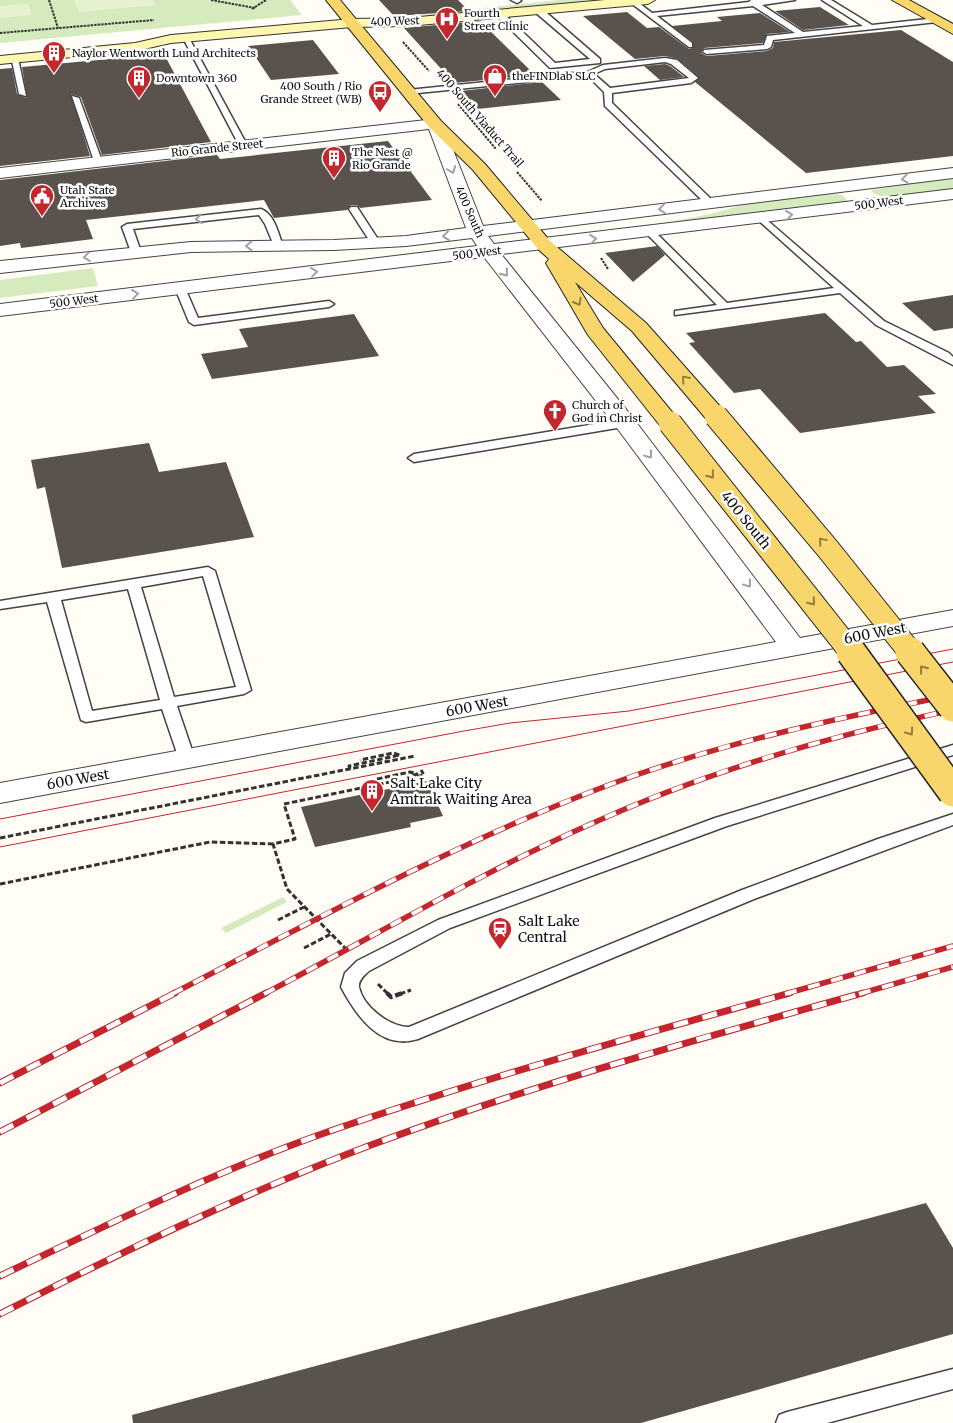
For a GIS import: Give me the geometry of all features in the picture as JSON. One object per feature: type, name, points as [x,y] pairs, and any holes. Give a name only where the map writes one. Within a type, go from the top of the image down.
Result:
[{"type":"main road","name":"400 South","points":[[333,0],[435,124],[479,168],[544,245],[595,331],[839,635],[953,792]]},
{"type":"main road","points":[[899,0],[953,30]]},
{"type":"main road","name":"400 South","points":[[544,245],[639,327],[828,548],[953,707]]},
{"type":"street","name":"400 West","points":[[7,59],[135,47],[178,39],[352,22],[408,22],[499,14],[535,5],[648,0]]},
{"type":"street","name":"400 West","points":[[352,22],[398,12],[516,1],[535,5]]},
{"type":"street","name":"400 West","points":[[0,48],[130,36],[178,39]]},
{"type":"street","name":"Rio Grande Street","points":[[0,173],[435,124]]},
{"type":"street","name":"400 South","points":[[435,124],[477,233],[500,267],[625,424],[794,648]]},
{"type":"street","name":"500 West","points":[[0,267],[191,247],[376,244],[953,173]]},
{"type":"street","name":"500 West","points":[[0,310],[953,194]]},
{"type":"street","name":"600 West","points":[[0,793],[953,618]]},
{"type":"lane","points":[[650,14],[752,2],[791,0]]},
{"type":"lane","points":[[826,0],[870,27]]},
{"type":"lane","points":[[632,1],[689,45]]},
{"type":"lane","points":[[752,2],[801,34]]},
{"type":"lane","points":[[499,14],[553,66],[597,62],[535,5]]},
{"type":"lane","points":[[707,52],[767,47],[770,38],[937,20]]},
{"type":"lane","points":[[178,39],[243,145]]},
{"type":"lane","points":[[7,59],[23,94]]},
{"type":"lane","points":[[408,92],[589,73],[603,67],[665,60],[674,62],[694,78],[691,81],[608,91]]},
{"type":"lane","points":[[589,73],[608,91],[608,104],[710,203]]},
{"type":"lane","points":[[75,98],[98,161]]},
{"type":"lane","points":[[354,209],[376,244]]},
{"type":"lane","points":[[136,252],[127,227],[261,212],[270,224],[278,246]]},
{"type":"lane","points":[[761,218],[842,290],[897,334],[943,353],[953,362]]},
{"type":"lane","points":[[650,232],[725,306]]},
{"type":"lane","points":[[180,288],[194,322],[329,304]]},
{"type":"lane","points":[[679,313],[842,290]]},
{"type":"lane","points":[[414,458],[625,424]]},
{"type":"lane","points":[[0,605],[208,571],[244,690],[86,717],[53,597]]},
{"type":"lane","points":[[133,584],[187,759]]},
{"type":"lane","points":[[953,750],[823,788],[616,860],[444,924],[363,966],[351,978],[350,987],[355,996],[385,1031],[401,1035],[411,1034],[625,943],[814,868],[953,819]]},
{"type":"lane","points":[[787,1423],[953,1379]]},
{"type":"path","points":[[49,0],[58,28]]},
{"type":"path","points":[[211,0],[257,8]]},
{"type":"path","points":[[247,11],[257,8],[266,0]]},
{"type":"path","points":[[0,34],[156,20]]},
{"type":"path","name":"400 South Viaduct Trail","points":[[401,40],[499,152]]},
{"type":"path","name":"400 South Viaduct Trail","points":[[516,172],[545,205]]},
{"type":"path","points":[[350,769],[349,766],[400,755],[393,753],[360,760]]},
{"type":"path","points":[[0,838],[415,756]]},
{"type":"path","points":[[0,884],[210,842],[273,844],[295,840],[284,804],[424,776],[421,770]]},
{"type":"path","points":[[366,787],[417,774],[410,772],[377,779]]},
{"type":"path","points":[[273,844],[287,889],[304,907],[391,997],[411,990]]},
{"type":"path","points":[[278,920],[304,907]]},
{"type":"path","points":[[304,948],[331,934]]},
{"type":"green space","points":[[0,0],[290,0],[302,15],[0,43]]},
{"type":"green space","points":[[74,0],[153,0],[156,5],[79,12]]},
{"type":"green space","points":[[559,0],[602,0],[402,17]]},
{"type":"green space","points":[[28,4],[31,15],[0,18],[0,6]]},
{"type":"green space","points":[[953,177],[953,190],[884,197],[874,194],[871,190]]},
{"type":"green space","points":[[831,193],[842,195],[847,200],[844,202],[666,223],[750,203]]},
{"type":"green space","points":[[93,268],[98,286],[0,298],[0,280]]},
{"type":"green space","points":[[283,897],[287,902],[226,933],[221,928]]},
{"type":"building","points":[[379,0],[458,0],[469,11],[394,16]]},
{"type":"building","points":[[820,7],[849,25],[803,30],[775,11]]},
{"type":"building","points":[[627,12],[647,28],[659,27],[689,49],[693,48],[693,42],[672,26],[722,21],[717,17],[760,13],[790,32],[767,34],[763,43],[704,48],[701,53],[707,56],[767,51],[773,48],[774,42],[901,30],[953,62],[953,156],[806,173],[695,82],[699,77],[678,59],[665,56],[635,59],[583,16]]},
{"type":"building","points":[[480,21],[535,75],[454,83],[404,28]]},
{"type":"building","points":[[313,40],[339,74],[271,80],[248,46]]},
{"type":"building","points":[[164,54],[211,142],[102,155],[81,97],[71,94],[90,156],[0,166],[0,69],[12,68],[17,94],[27,98],[22,67]]},
{"type":"building","points":[[665,64],[684,77],[660,80],[644,66]]},
{"type":"building","points":[[542,82],[561,100],[478,109],[461,91]]},
{"type":"building","points":[[388,141],[432,200],[360,208],[357,205],[351,205],[347,210],[274,218],[264,200],[86,220],[93,239],[21,248],[20,243],[0,246],[0,180],[217,155],[220,159]]},
{"type":"building","points":[[657,246],[665,255],[633,282],[605,253]]},
{"type":"building","points":[[953,295],[953,328],[934,331],[902,303]]},
{"type":"building","points":[[825,313],[856,342],[861,341],[887,367],[904,365],[936,394],[918,396],[936,413],[800,433],[760,389],[734,393],[689,343],[695,342],[686,333]]},
{"type":"building","points":[[354,314],[379,356],[212,379],[201,354],[248,347],[239,329]]},
{"type":"building","points":[[149,443],[159,472],[226,462],[254,537],[62,568],[45,487],[37,489],[31,460]]},
{"type":"building","name":"Salt Lake City Amtrak Waiting Area","points":[[427,781],[443,816],[410,823],[411,827],[315,847],[301,807]]},
{"type":"building","points":[[926,1203],[953,1248],[953,1334],[641,1423],[133,1423],[132,1415]]},
{"type":"tram line","points":[[0,819],[464,731],[510,723],[629,711],[953,649]]},
{"type":"tram line","points":[[0,847],[953,662]]},
{"type":"railway","points":[[172,994],[335,909],[445,855],[557,805],[614,783],[697,755],[782,732],[953,695]]},
{"type":"railway","points":[[264,994],[509,863],[636,804],[725,771],[815,743],[953,710]]},
{"type":"railway","points":[[785,994],[953,946]]},
{"type":"railway","points":[[859,994],[953,967]]},
{"type":"railway","points":[[0,1083],[175,993]]},
{"type":"railway","points":[[0,1132],[266,993]]},
{"type":"railway","points":[[0,1276],[206,1180],[333,1130],[503,1075],[790,993]]},
{"type":"railway","points":[[0,1314],[183,1224],[276,1183],[371,1145],[493,1102],[554,1083],[677,1045],[863,993]]},
{"type":"place","name":"Fourth Street Clinic","points":[[447,40]]},
{"type":"place","name":"Naylor Wentworth Lund Architects","points":[[54,74]]},
{"type":"place","name":"theFINDlab SLC","points":[[495,97]]},
{"type":"place","name":"Downtown 360","points":[[139,99]]},
{"type":"place","name":"400 South / Rio Grande Street (WB)","points":[[380,113]]},
{"type":"place","name":"The Nest @ Rio Grande","points":[[334,179]]},
{"type":"place","name":"Utah State Archives","points":[[42,217]]},
{"type":"place","name":"Church of God in Christ","points":[[555,432]]},
{"type":"place","name":"Salt Lake City Amtrak Waiting Area","points":[[372,812]]},
{"type":"place","name":"Salt Lake Central","points":[[500,950]]}]
